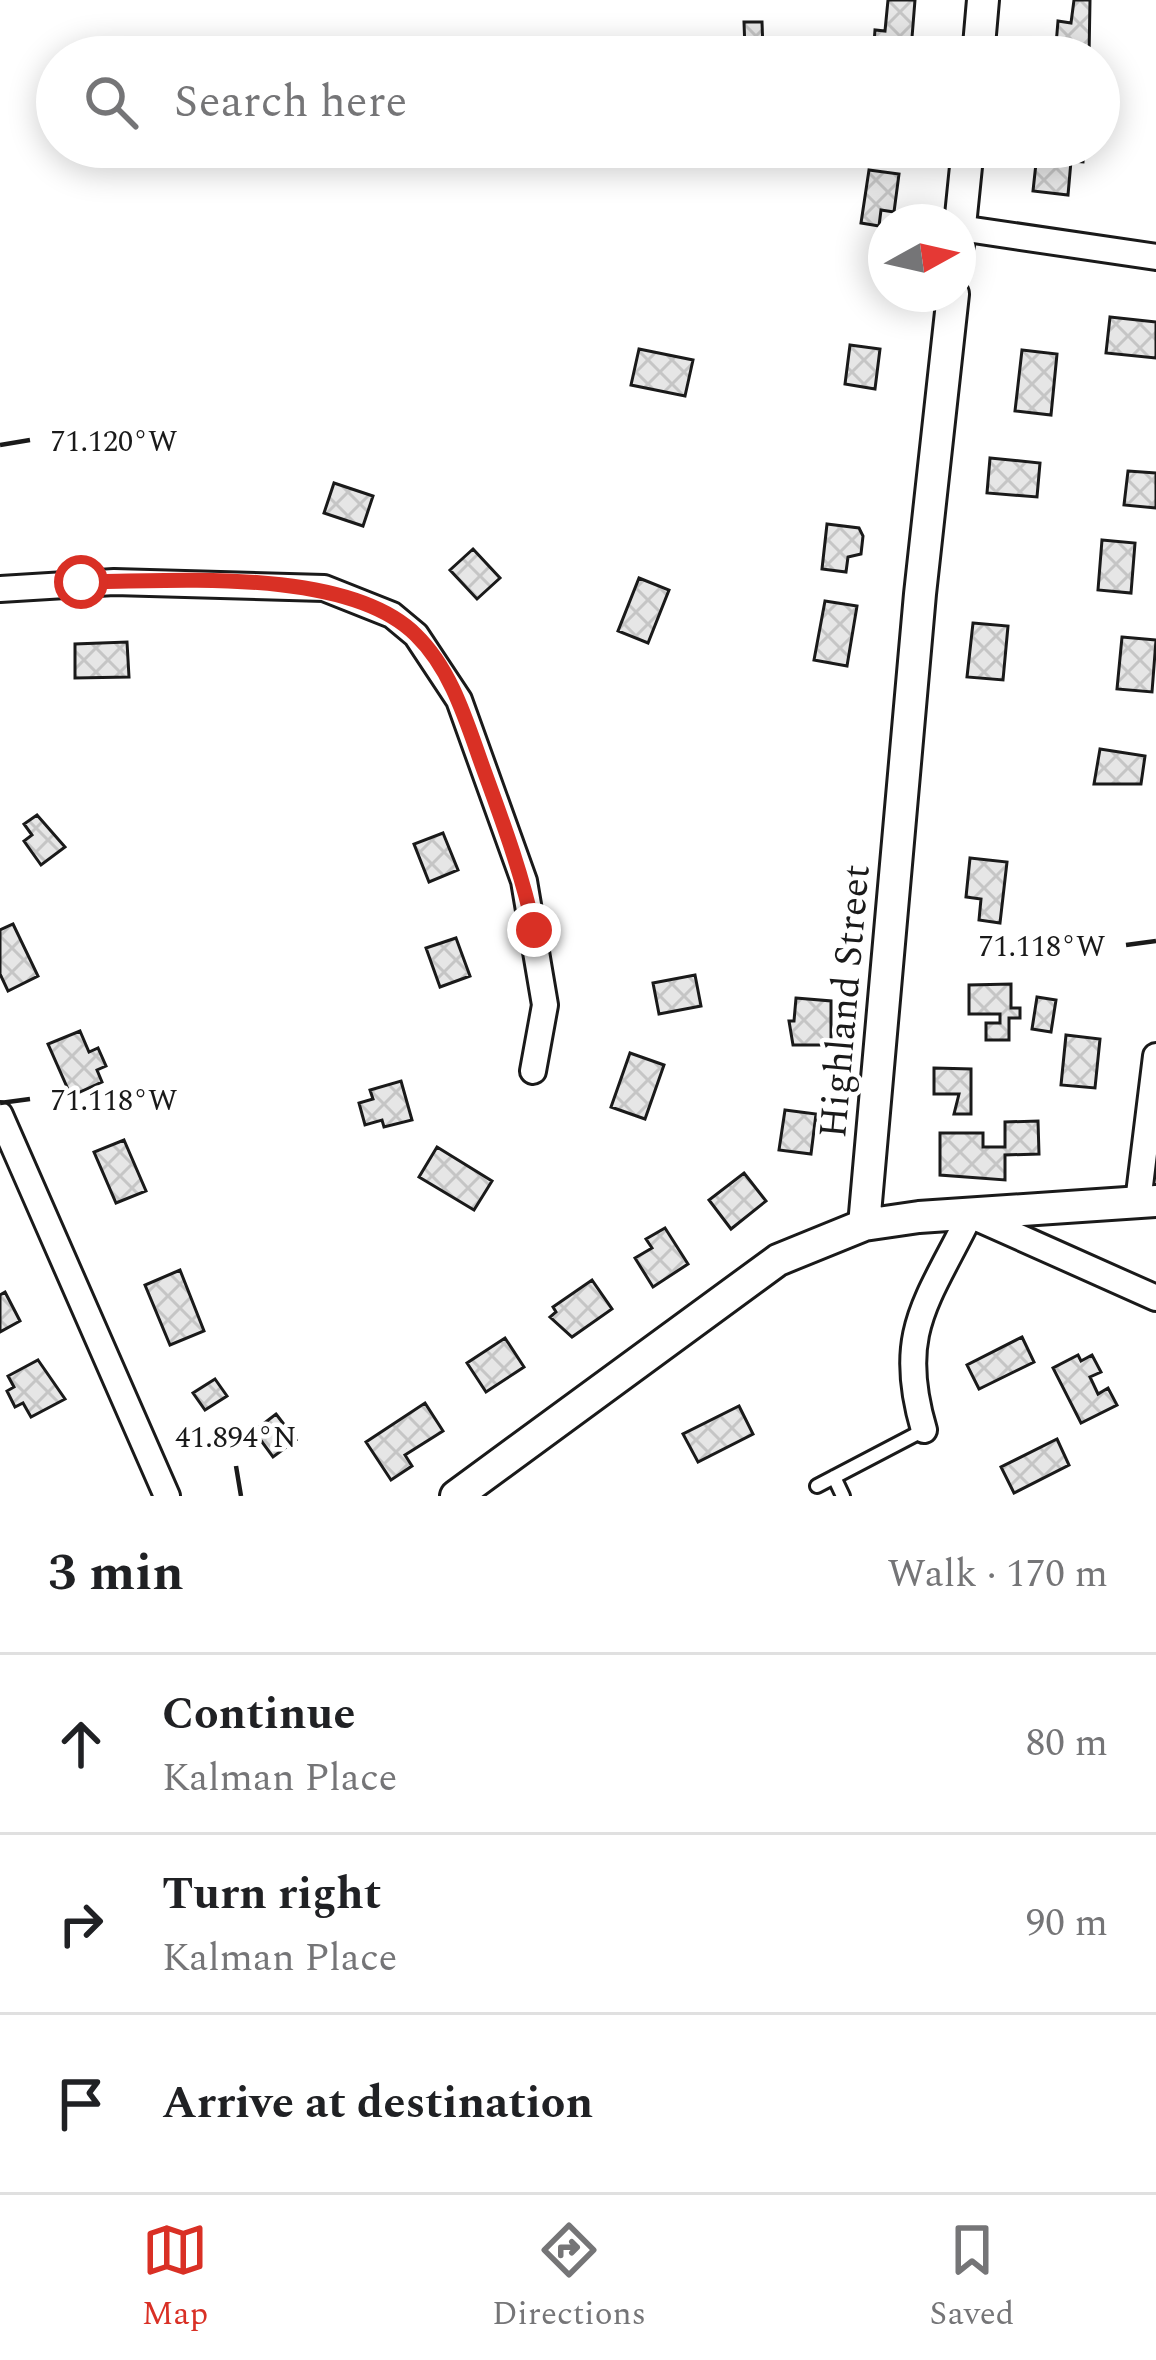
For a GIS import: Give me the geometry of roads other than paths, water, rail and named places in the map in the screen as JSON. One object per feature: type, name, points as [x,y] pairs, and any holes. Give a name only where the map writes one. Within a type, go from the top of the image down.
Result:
[{"type":"street","points":[[980,36],[983,0]]},
{"type":"street","points":[[962,204],[966,168]]},
{"type":"street","points":[[976,238],[1156,257]]},
{"type":"street","name":"Highland Street","points":[[864,1226],[950,312]]},
{"type":"street","points":[[0,589],[114,582],[324,587],[392,614],[416,635],[458,700],[524,881],[545,1005],[533,1071]]},
{"type":"street","points":[[456,1496],[778,1260],[864,1226],[1147,1202],[1156,1056]]},
{"type":"street","points":[[0,1114],[167,1496]]},
{"type":"street","points":[[970,1215],[1156,1298]]},
{"type":"street","points":[[924,1430],[911,1386],[912,1346],[922,1311],[970,1215]]},
{"type":"lane","points":[[817,1486],[924,1430]]},
{"type":"lane","points":[[833,1477],[843,1496]]}]
